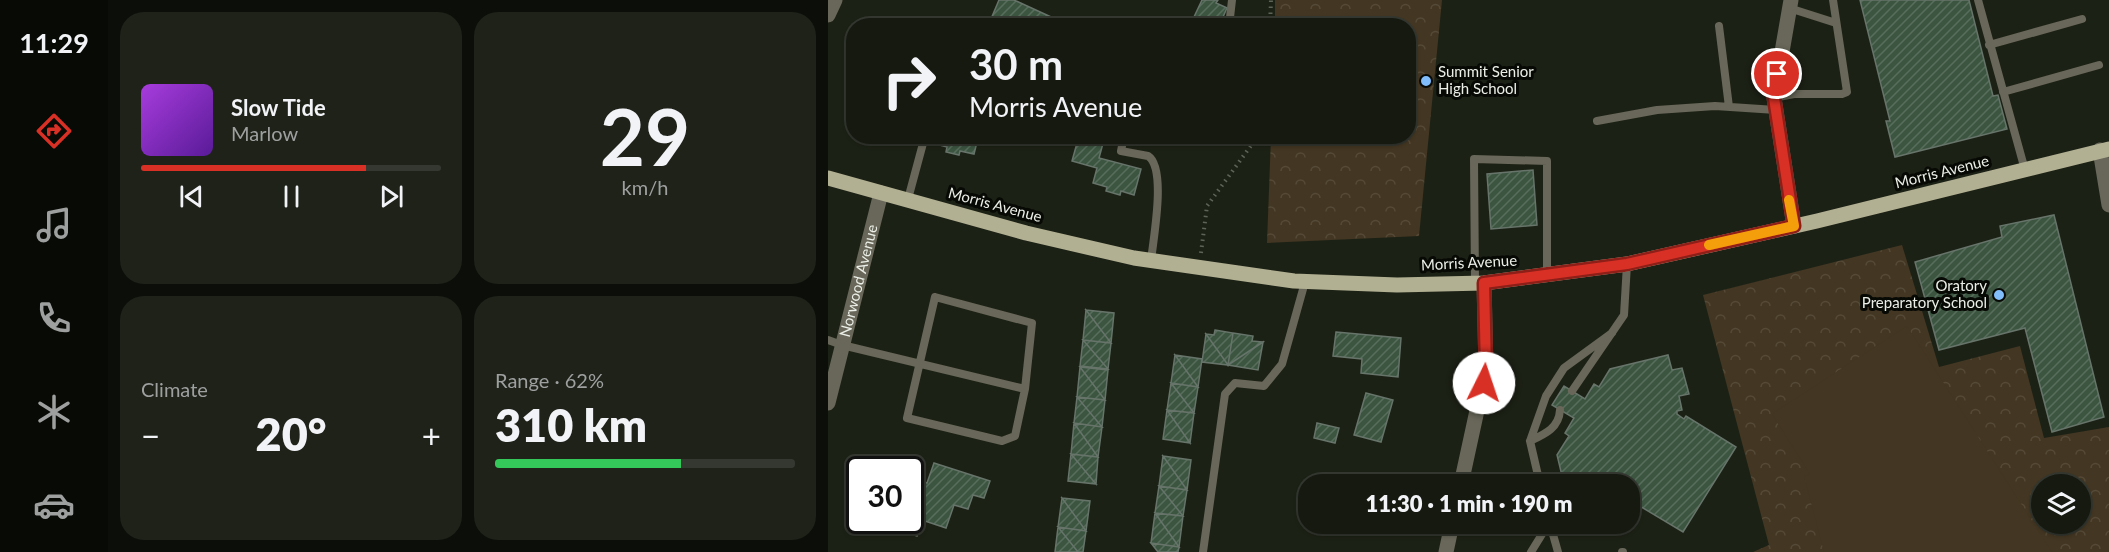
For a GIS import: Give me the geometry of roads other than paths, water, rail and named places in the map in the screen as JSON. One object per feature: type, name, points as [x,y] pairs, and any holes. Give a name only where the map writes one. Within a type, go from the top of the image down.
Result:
[{"type":"main road","name":"Morris Avenue","points":[[828,178],[1026,233],[1151,261],[1305,282],[1396,285],[1480,283],[1627,264],[1794,226],[2104,149]]},
{"type":"street","points":[[828,15],[835,0]]},
{"type":"street","points":[[1790,4],[1775,104],[1794,226]]},
{"type":"street","points":[[2104,149],[2109,205]]},
{"type":"street","name":"Norwood Avenue","points":[[828,403],[835,343],[881,193]]},
{"type":"street","points":[[1463,474],[1486,369],[1480,283]]},
{"type":"street","points":[[1446,552],[1450,534]]},
{"type":"lane","points":[[1231,18],[1232,0]]},
{"type":"lane","points":[[1598,121],[1657,110],[1775,104],[1794,94],[1842,94],[1847,92],[1833,0]]},
{"type":"lane","points":[[1978,0],[2025,170]]},
{"type":"lane","points":[[1790,4],[1836,23]]},
{"type":"lane","points":[[1989,45],[2082,19]]},
{"type":"lane","points":[[1719,26],[1729,107]]},
{"type":"lane","points":[[2003,92],[2099,65]]},
{"type":"lane","points":[[908,200],[924,144]]},
{"type":"lane","points":[[1122,144],[1121,151],[1148,156],[1154,164],[1158,185],[1151,261]]},
{"type":"lane","points":[[1480,283],[1476,242],[1474,159],[1547,161],[1547,276]]},
{"type":"lane","points":[[1572,391],[1624,315],[1627,264]]},
{"type":"lane","points":[[1203,552],[1224,394],[1235,383],[1264,386],[1282,364],[1305,282]]},
{"type":"lane","points":[[935,297],[1032,323],[1026,389],[1015,436],[1002,441],[907,418],[935,297]]},
{"type":"lane","points":[[1538,474],[1530,441],[1546,396],[1564,368],[1612,333]]},
{"type":"lane","points":[[835,343],[1026,389]]},
{"type":"lane","points":[[1530,441],[1551,431],[1560,419],[1560,410]]},
{"type":"lane","points":[[1531,552],[1542,534]]},
{"type":"lane","points":[[1553,534],[1558,552]]},
{"type":"place","name":"Summit Senior High School","points":[[1426,81]]},
{"type":"place","name":"Oratory Preparatory School","points":[[1999,295]]}]
